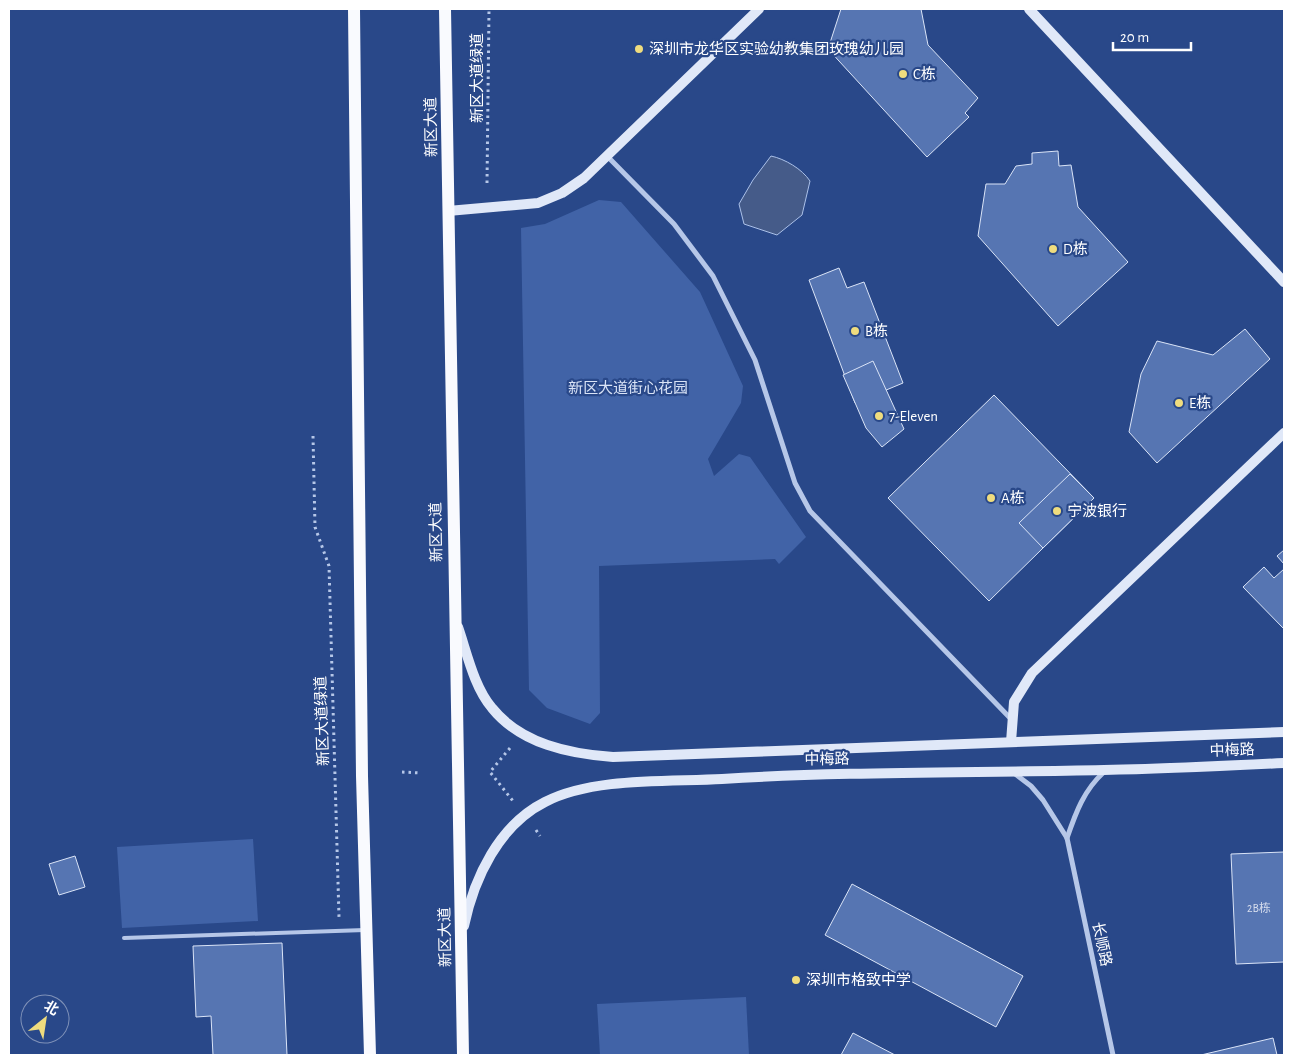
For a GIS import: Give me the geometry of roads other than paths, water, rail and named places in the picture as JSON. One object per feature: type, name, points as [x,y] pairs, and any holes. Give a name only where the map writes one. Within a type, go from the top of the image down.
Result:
[{"type":"main road","points":[[354,9],[362,776],[370,1055]]},
{"type":"main road","name":"新区大道","points":[[445,9],[463,1055]]},
{"type":"main road","points":[[448,211],[538,203],[577,183],[608,157],[760,9]]},
{"type":"main road","points":[[1029,9],[1284,282]]},
{"type":"main road","points":[[1011,742],[1014,702],[1020,688],[1032,673],[1284,433]]},
{"type":"main road","name":"中梅路","points":[[454,616],[475,674],[491,708],[516,731],[539,742],[571,752],[613,757],[1284,732]]},
{"type":"main road","name":"中梅路","points":[[461,944],[468,907],[497,844],[525,815],[545,802],[565,794],[609,785],[813,774],[1107,770],[1284,763]]},
{"type":"street","points":[[608,157],[674,224],[713,276],[755,360],[795,483],[810,510],[1012,720]]},
{"type":"street","points":[[1068,838],[1080,801],[1092,783],[1107,770]]},
{"type":"street","points":[[1011,772],[1031,786],[1043,800],[1068,838]]},
{"type":"street","name":"长顺路","points":[[1068,838],[1113,1055]]},
{"type":"lane","points":[[124,938],[367,930]]},
{"type":"place","name":"深圳市龙华区实验幼教集团玫瑰幼儿园","points":[[639,49]]},
{"type":"place","name":"C栋","points":[[903,74]]},
{"type":"place","name":"D栋","points":[[1053,249]]},
{"type":"place","name":"B栋","points":[[855,331]]},
{"type":"place","name":"E栋","points":[[1179,403]]},
{"type":"place","name":"7-Eleven","points":[[879,416]]},
{"type":"place","name":"A栋","points":[[991,498]]},
{"type":"place","name":"宁波银行","points":[[1057,511]]},
{"type":"place","name":"深圳市格致中学","points":[[796,980]]},
{"type":"park label","name":"新区大道街心花园","points":[[628,388]]}]
